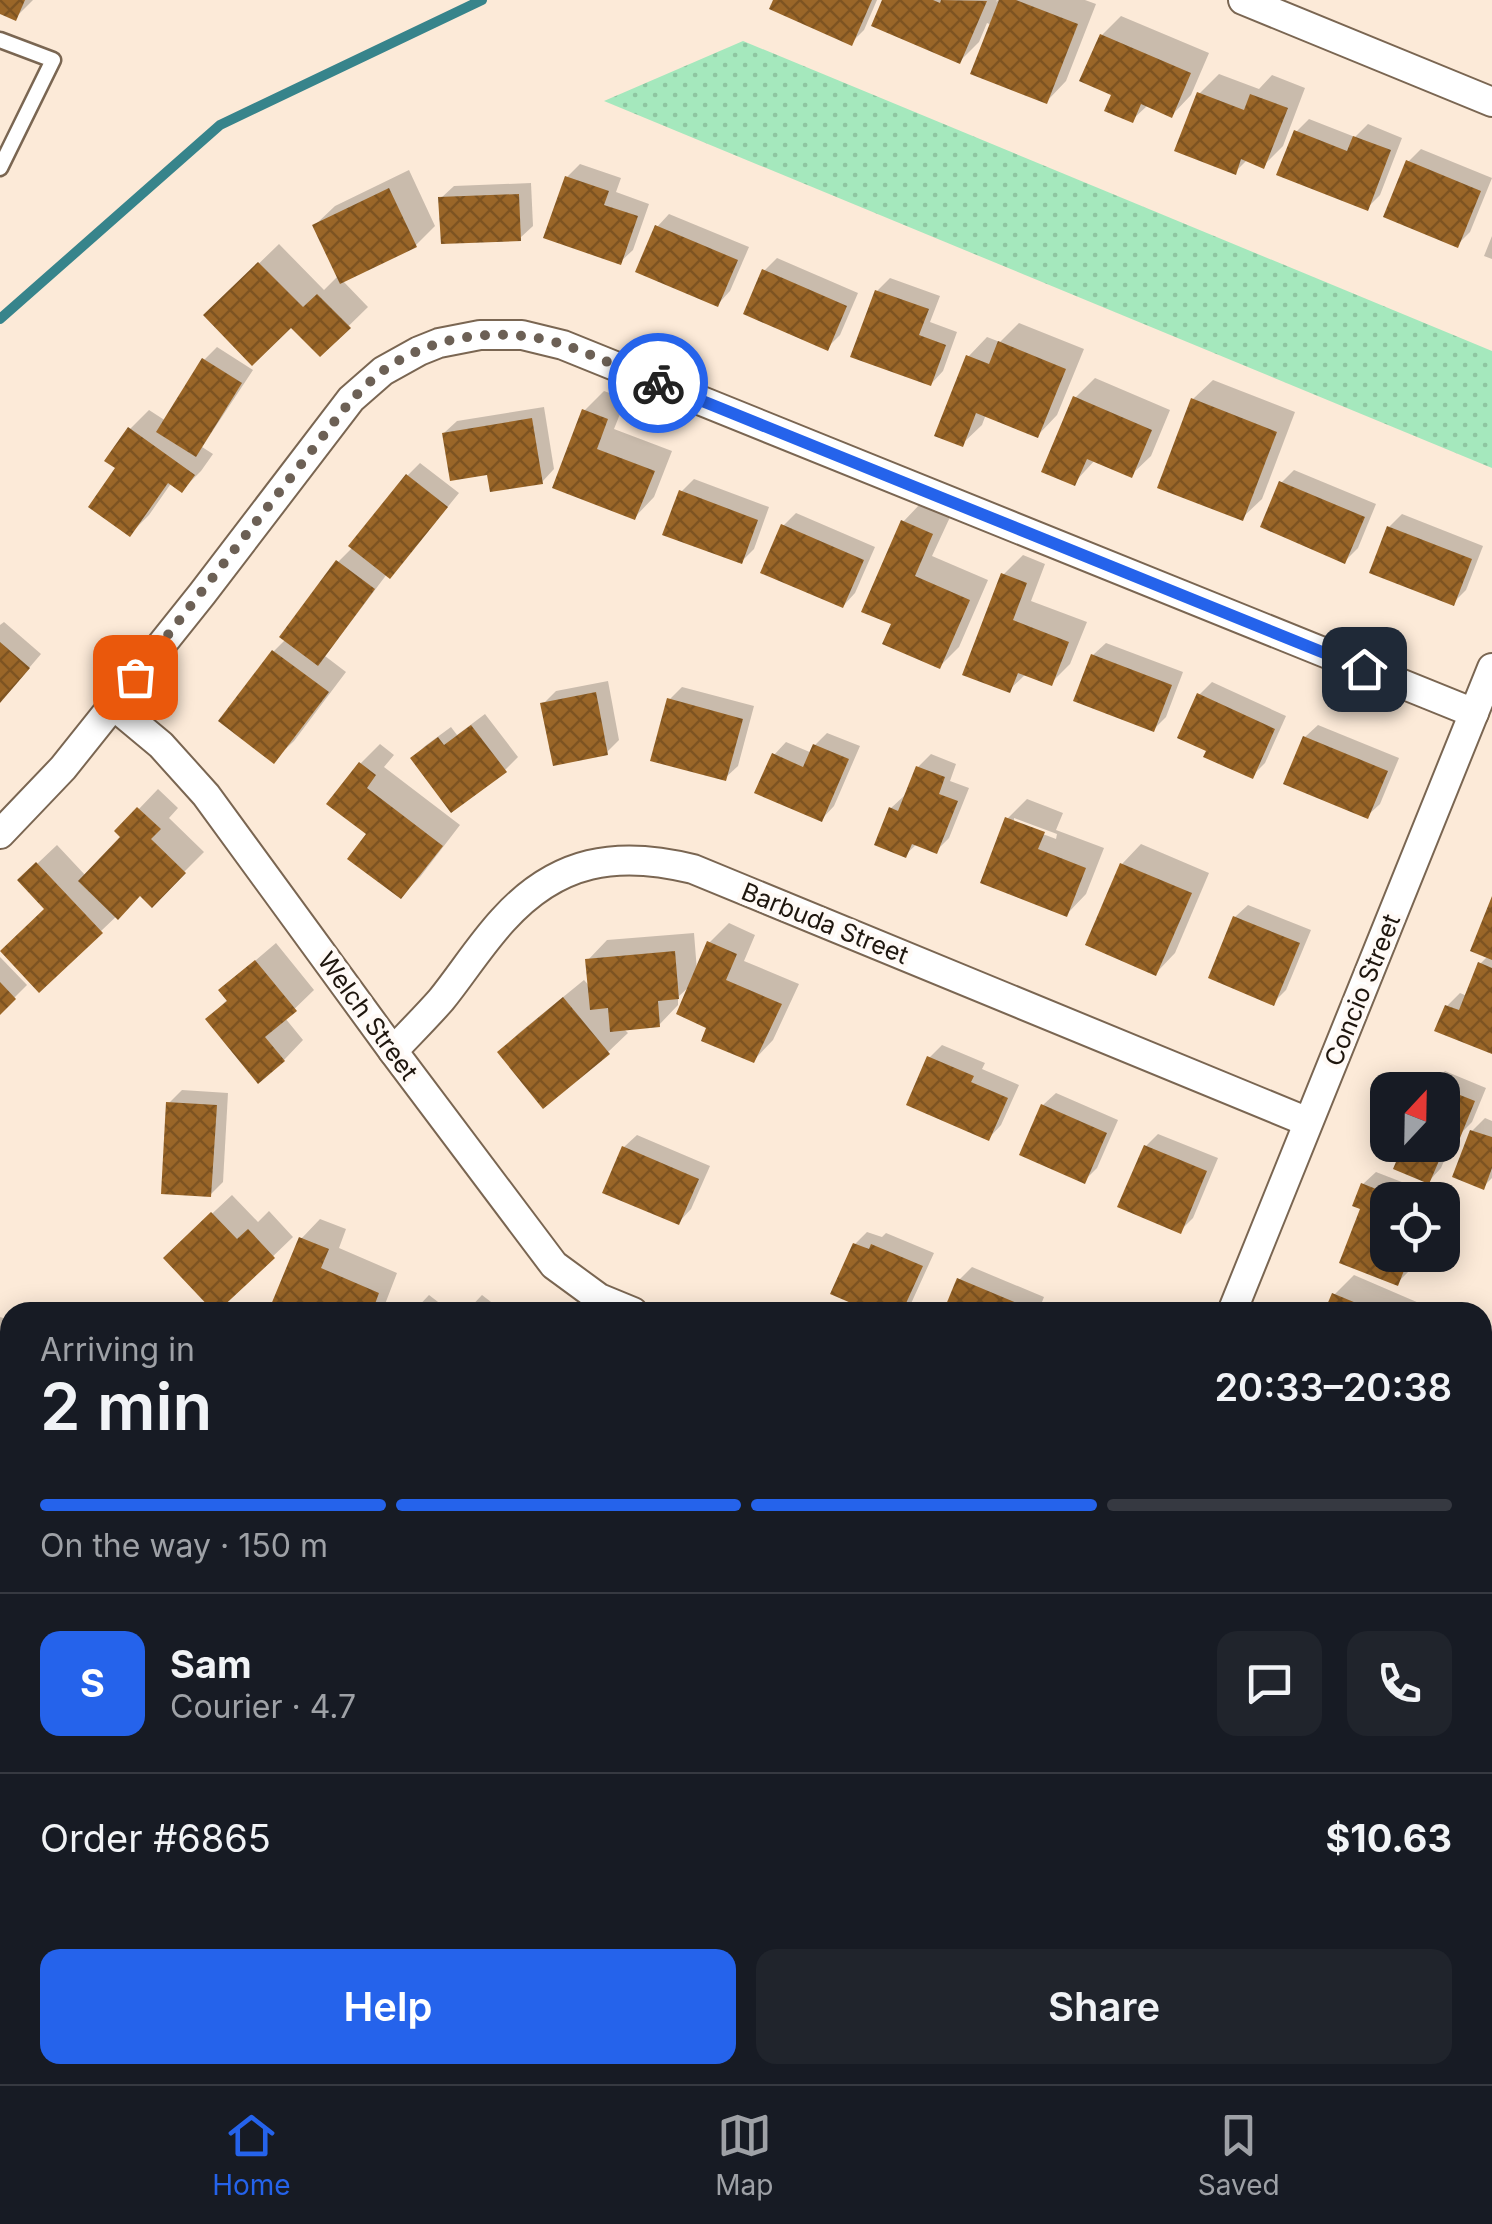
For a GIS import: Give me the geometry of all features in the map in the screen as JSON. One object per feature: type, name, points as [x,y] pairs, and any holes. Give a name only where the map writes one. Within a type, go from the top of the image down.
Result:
[{"type":"street","points":[[1243,0],[1492,102]]},
{"type":"street","points":[[0,834],[63,768],[352,399],[383,371],[419,351],[480,335],[522,335],[563,345],[1474,713]]},
{"type":"street","name":"Concio Street","points":[[1236,1302],[1492,668]]},
{"type":"street","name":"Welch Street","points":[[112,705],[161,745],[206,795],[554,1264],[609,1302]]},
{"type":"street","name":"Barbuda Street","points":[[393,1051],[504,920],[532,893],[566,872],[586,866],[622,859],[658,860],[693,869],[1308,1122]]},
{"type":"lane","points":[[0,40],[52,60],[0,168]]},
{"type":"green space","points":[[743,41],[1492,351],[1492,468],[604,101]]},
{"type":"building","points":[[0,0],[25,0],[16,21],[0,14]]},
{"type":"building","points":[[773,0],[872,0],[852,46],[769,9]]},
{"type":"building","points":[[882,0],[987,1],[960,64],[871,26]]},
{"type":"building","points":[[999,0],[1016,0],[1078,24],[1047,104],[970,74]]},
{"type":"building","points":[[1100,34],[1191,73],[1172,118],[1141,104],[1133,123],[1104,111],[1111,95],[1079,81]]},
{"type":"building","points":[[1197,92],[1244,110],[1250,94],[1288,108],[1264,169],[1241,159],[1236,175],[1174,151]]},
{"type":"building","points":[[1294,130],[1347,151],[1353,136],[1391,150],[1368,211],[1276,175]]},
{"type":"building","points":[[1406,160],[1481,191],[1458,248],[1383,217]]},
{"type":"building","points":[[565,176],[609,191],[604,205],[638,216],[621,265],[543,238]]},
{"type":"building","points":[[389,188],[417,247],[340,284],[312,225]]},
{"type":"building","points":[[519,194],[521,241],[441,244],[438,197]]},
{"type":"building","points":[[655,225],[738,260],[718,307],[635,272]]},
{"type":"building","points":[[258,262],[303,307],[317,294],[351,328],[320,357],[291,328],[252,366],[203,315]]},
{"type":"building","points":[[762,269],[847,306],[828,351],[743,314]]},
{"type":"building","points":[[875,290],[929,309],[919,335],[946,345],[931,386],[850,357]]},
{"type":"building","points":[[998,341],[1066,369],[1038,438],[976,413],[963,447],[934,436],[966,355],[989,364]]},
{"type":"building","points":[[202,358],[242,383],[196,457],[156,432]]},
{"type":"building","points":[[1073,396],[1152,430],[1132,478],[1087,459],[1075,486],[1041,472]]},
{"type":"building","points":[[1191,398],[1277,432],[1243,521],[1157,488]]},
{"type":"building","points":[[582,409],[608,419],[597,449],[655,471],[635,520],[552,488]]},
{"type":"building","points":[[532,418],[543,484],[490,492],[487,475],[450,481],[442,433]]},
{"type":"building","points":[[128,427],[195,475],[182,493],[168,483],[130,537],[88,507],[115,468],[104,461]]},
{"type":"building","points":[[406,474],[448,507],[390,579],[348,546]]},
{"type":"building","points":[[1279,481],[1365,517],[1345,564],[1260,527]]},
{"type":"building","points":[[679,490],[758,520],[742,564],[662,535]]},
{"type":"building","points":[[901,520],[933,534],[915,576],[970,600],[940,669],[882,644],[891,624],[861,612]]},
{"type":"building","points":[[781,524],[864,560],[843,608],[760,573]]},
{"type":"building","points":[[1387,526],[1472,559],[1454,606],[1369,573]]},
{"type":"building","points":[[336,560],[375,589],[318,666],[279,637]]},
{"type":"building","points":[[1001,573],[1027,583],[1013,620],[1069,642],[1052,686],[1018,673],[1010,693],[962,675]]},
{"type":"building","points":[[0,642],[30,668],[0,703]]},
{"type":"building","points":[[272,650],[329,692],[274,764],[218,721]]},
{"type":"building","points":[[1091,654],[1172,685],[1154,732],[1073,701]]},
{"type":"building","points":[[596,692],[608,755],[553,766],[540,703]]},
{"type":"building","points":[[1197,693],[1275,729],[1253,779],[1203,757],[1206,751],[1177,738]]},
{"type":"building","points":[[667,698],[743,719],[726,781],[650,761]]},
{"type":"building","points":[[471,725],[507,772],[451,813],[410,758],[438,737],[444,745]]},
{"type":"building","points":[[1303,736],[1388,771],[1368,819],[1283,784]]},
{"type":"building","points":[[813,744],[849,759],[822,822],[754,793],[772,753],[803,767]]},
{"type":"building","points":[[359,762],[376,775],[367,788],[443,846],[401,899],[347,859],[366,834],[326,804]]},
{"type":"building","points":[[916,766],[945,777],[939,794],[958,801],[937,854],[912,844],[906,858],[874,845],[889,807],[898,811]]},
{"type":"building","points":[[137,807],[161,829],[151,839],[186,873],[152,908],[140,896],[118,920],[78,881],[120,837],[114,831]]},
{"type":"building","points":[[1005,817],[1045,832],[1038,849],[1086,868],[1067,917],[980,883]]},
{"type":"building","points":[[36,862],[103,933],[39,993],[0,951],[44,909],[17,880]]},
{"type":"building","points":[[1120,863],[1192,893],[1156,976],[1085,945]]},
{"type":"building","points":[[1492,896],[1492,960],[1470,951]]},
{"type":"building","points":[[1233,916],[1300,943],[1274,1006],[1208,978]]},
{"type":"building","points":[[707,941],[737,954],[726,980],[782,1004],[754,1063],[701,1041],[706,1028],[676,1014]]},
{"type":"building","points":[[675,951],[679,999],[658,1001],[660,1027],[610,1032],[608,1008],[590,1010],[585,959]]},
{"type":"building","points":[[255,960],[297,1011],[265,1037],[285,1061],[258,1084],[205,1019],[227,1001],[218,990]]},
{"type":"building","points":[[1478,962],[1492,968],[1492,1054],[1434,1031],[1445,1005],[1459,1010]]},
{"type":"building","points":[[0,982],[16,999],[0,1015]]},
{"type":"building","points":[[563,997],[610,1054],[543,1109],[497,1052]]},
{"type":"building","points":[[927,1056],[974,1076],[971,1082],[1008,1098],[989,1141],[906,1105]]},
{"type":"building","points":[[1460,1095],[1475,1101],[1460,1138]]},
{"type":"building","points":[[166,1102],[217,1105],[211,1197],[161,1194]]},
{"type":"building","points":[[1041,1104],[1107,1133],[1085,1184],[1019,1155]]},
{"type":"building","points":[[1470,1130],[1492,1137],[1492,1168],[1484,1190],[1452,1177]]},
{"type":"building","points":[[1144,1145],[1207,1171],[1181,1234],[1117,1207]]},
{"type":"building","points":[[622,1146],[699,1179],[679,1225],[602,1193]]},
{"type":"building","points":[[1396,1162],[1438,1162],[1430,1182],[1393,1169]]},
{"type":"building","points":[[1361,1183],[1370,1187],[1370,1272],[1403,1272],[1398,1286],[1339,1263],[1360,1209],[1352,1206]]},
{"type":"building","points":[[211,1212],[237,1239],[248,1229],[275,1258],[228,1302],[205,1302],[163,1258]]},
{"type":"building","points":[[299,1237],[329,1249],[321,1268],[379,1293],[376,1302],[272,1302]]},
{"type":"building","points":[[853,1243],[869,1249],[871,1244],[923,1266],[907,1302],[849,1302],[830,1294]]},
{"type":"building","points":[[957,1278],[1014,1302],[947,1302]]},
{"type":"building","points":[[1332,1293],[1354,1302],[1328,1302]]},
{"type":"waterway","points":[[0,319],[220,125],[482,0]]},
{"type":"way so far","points":[[135,677],[352,399],[383,371],[439,343],[480,335],[522,335],[563,345],[658,383]]},
{"type":"route","points":[[658,383],[1364,669]]}]
